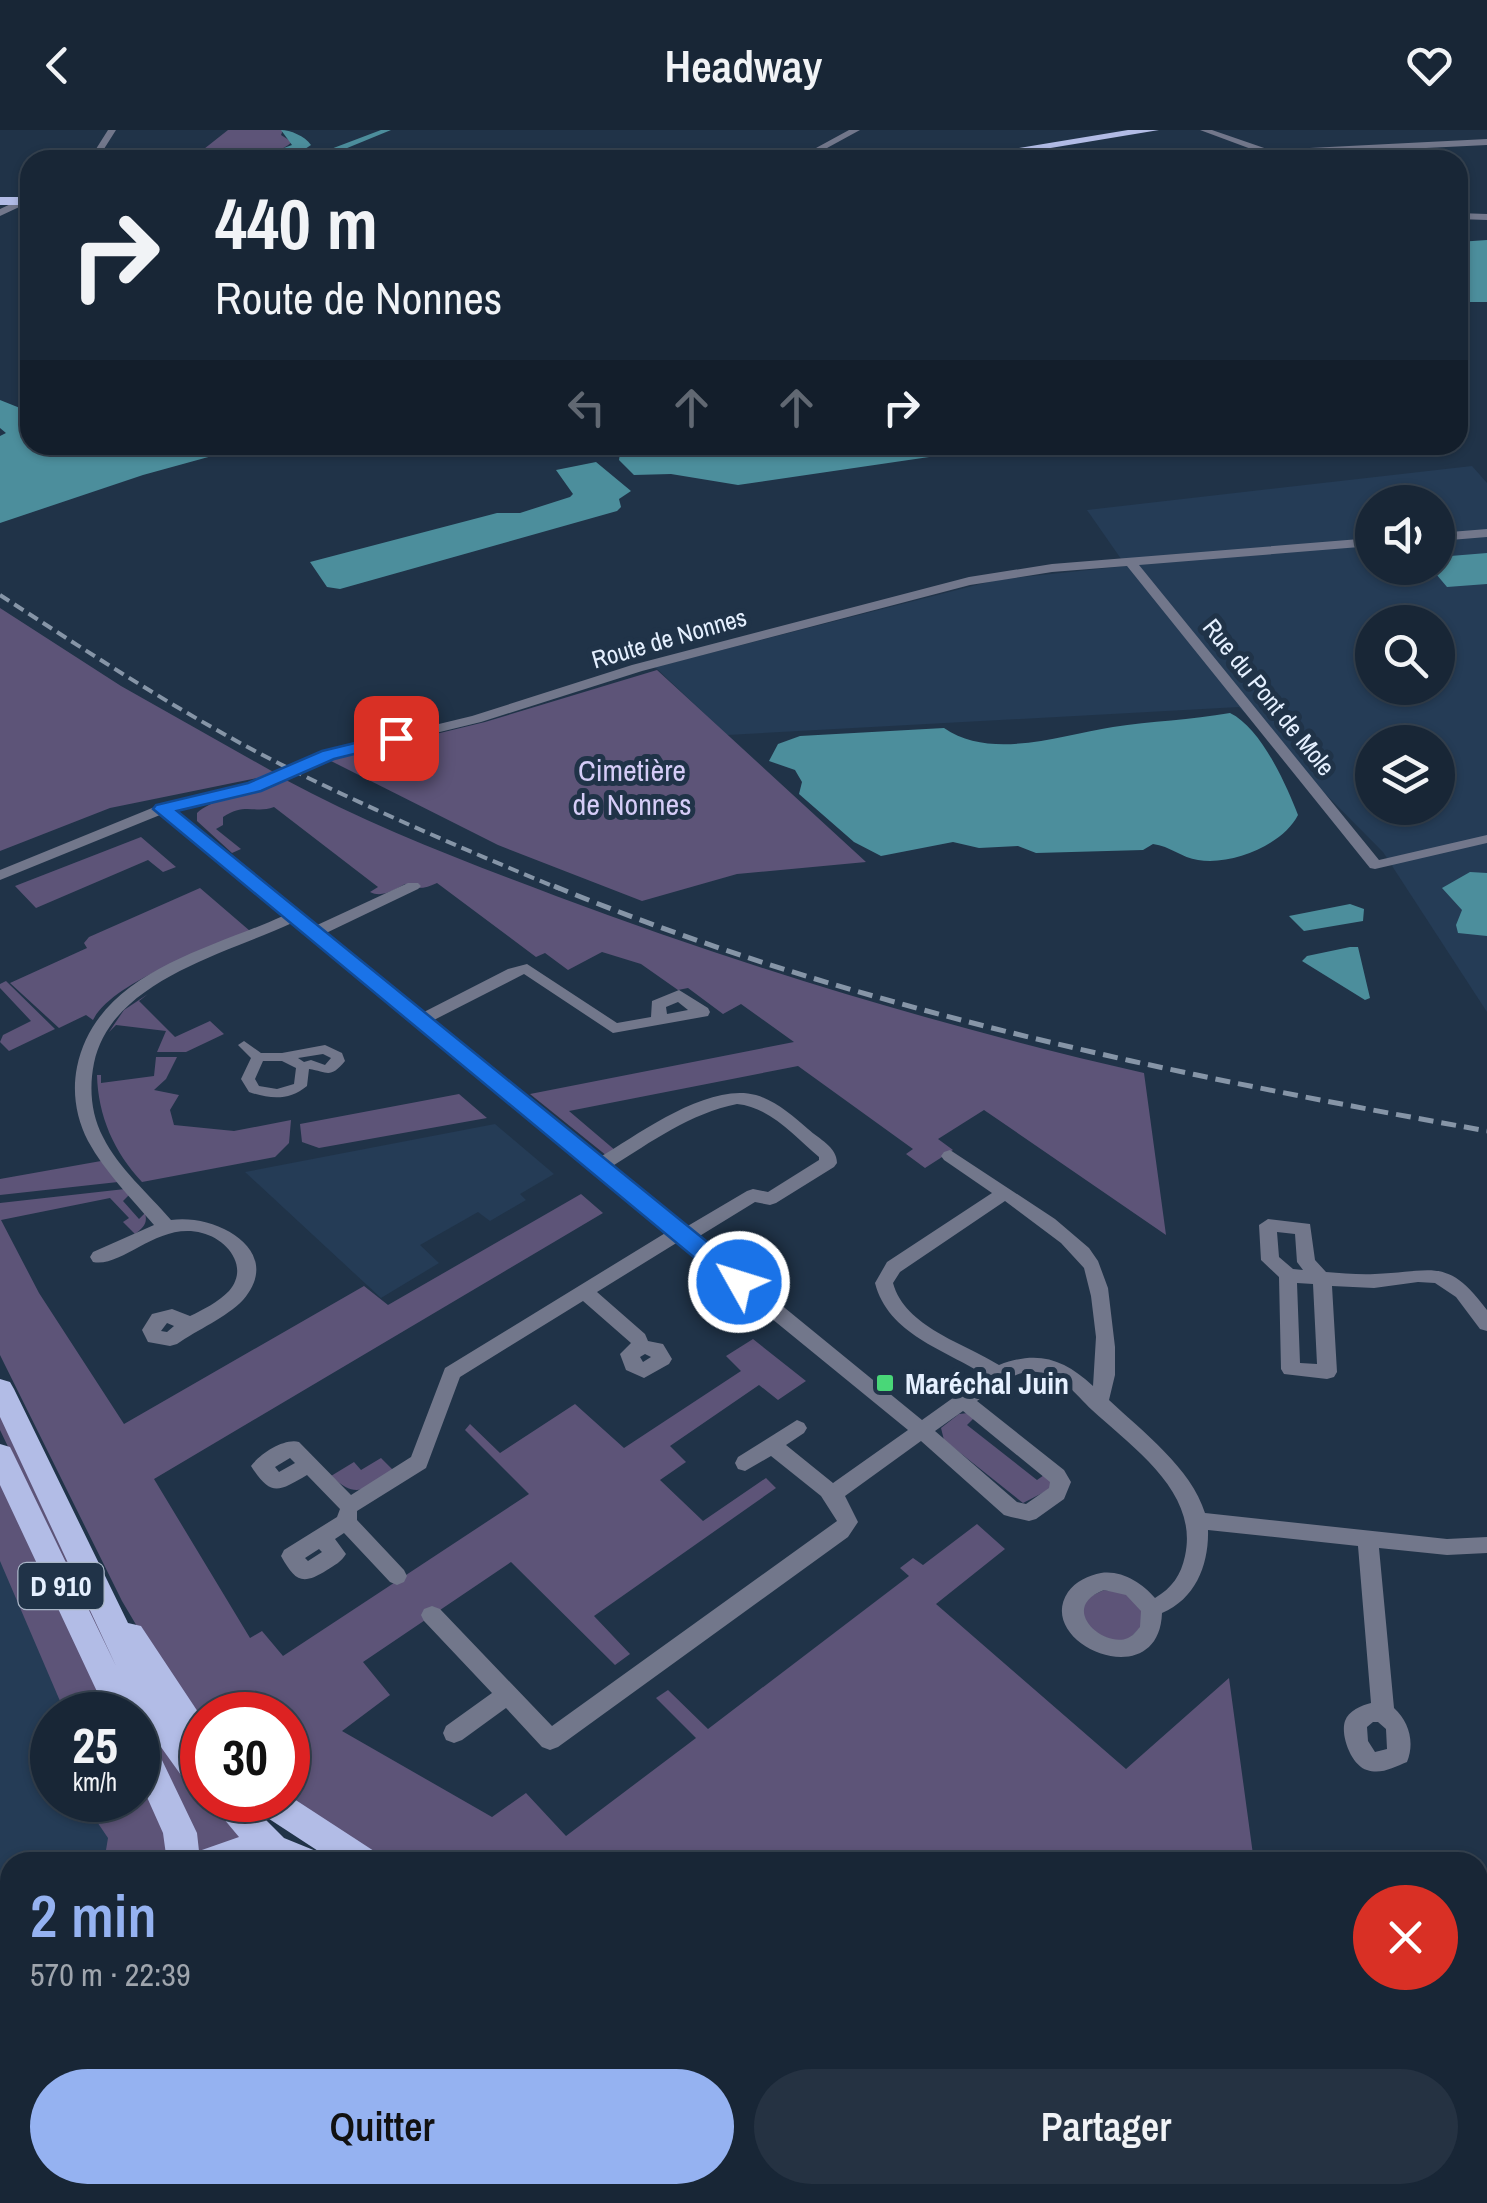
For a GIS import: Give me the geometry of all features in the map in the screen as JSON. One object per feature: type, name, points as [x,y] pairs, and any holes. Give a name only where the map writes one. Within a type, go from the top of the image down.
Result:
[{"type":"main road","points":[[1020,150],[1153,130]]},
{"type":"main road","name":"D 910","points":[[0,1389],[86,1562],[149,1705],[180,1748]]},
{"type":"main road","name":"D 910","points":[[0,1456],[113,1692]]},
{"type":"main road","name":"D 910","points":[[86,1562],[180,1713]]},
{"type":"main road","points":[[160,1790],[180,1833],[181,1852]]},
{"type":"main road","points":[[249,1822],[283,1852]]},
{"type":"main road","points":[[301,1822],[347,1852]]},
{"type":"street","points":[[817,150],[856,130]]},
{"type":"street","points":[[1204,130],[1261,150]]},
{"type":"street","points":[[1329,150],[1487,142]]},
{"type":"street","points":[[1455,536],[1487,533]]},
{"type":"street","name":"Route de Nonnes","points":[[0,876],[162,809],[255,787],[328,754],[476,719],[637,668],[916,594],[1004,574],[1355,543]]},
{"type":"street","name":"Rue du Pont de Mole","points":[[1130,561],[1374,866],[1487,839]]},
{"type":"street","points":[[162,809],[1018,1513],[1029,1514],[1057,1494],[1061,1482],[1058,1476],[964,1401]]},
{"type":"street","points":[[313,933],[413,886]]},
{"type":"street","points":[[164,1224],[100,1145],[90,1126],[83,1085],[91,1046],[100,1026],[127,996],[294,917]]},
{"type":"street","points":[[420,1020],[527,969],[613,1028],[660,1020]]},
{"type":"street","points":[[244,1045],[258,1057],[309,1060],[327,1070],[289,1093],[270,1094],[254,1089],[248,1079],[258,1057]]},
{"type":"street","points":[[300,1086],[309,1060]]},
{"type":"street","points":[[321,1537],[419,1462],[452,1374],[682,1235],[753,1196],[770,1199],[828,1164],[828,1155],[758,1102],[740,1098],[712,1103],[599,1166]]},
{"type":"street","points":[[950,1156],[1068,1240],[1093,1269],[1100,1291],[1107,1357],[1106,1383],[1098,1404]]},
{"type":"street","points":[[999,1374],[923,1330],[888,1300],[884,1283],[892,1267],[1003,1194]]},
{"type":"street","points":[[98,1257],[164,1224],[218,1231],[236,1242],[245,1259],[242,1285],[231,1301],[206,1319],[184,1326]]},
{"type":"street","points":[[1288,1274],[1290,1369],[1327,1372],[1322,1279],[1306,1262],[1304,1228],[1268,1225],[1270,1260],[1288,1274],[1322,1279],[1371,1281],[1423,1275],[1445,1279],[1460,1290],[1487,1324]]},
{"type":"street","points":[[585,1292],[642,1347]]},
{"type":"street","points":[[832,1495],[999,1374],[1028,1364],[1054,1368],[1098,1404],[1178,1482],[1193,1506],[1197,1552],[1182,1591],[1152,1608]]},
{"type":"street","points":[[745,1463],[797,1428]]},
{"type":"street","points":[[432,1615],[550,1740],[841,1531],[848,1522],[846,1510],[832,1495],[772,1444]]},
{"type":"street","points":[[308,1464],[398,1576]]},
{"type":"street","points":[[1195,1520],[1447,1547],[1487,1545]]},
{"type":"street","points":[[1368,1538],[1383,1712]]},
{"type":"street","points":[[454,1734],[508,1695]]},
{"type":"shaded area","points":[[281,130],[293,132],[311,145],[307,150],[278,150],[292,145]]},
{"type":"shaded area","points":[[381,130],[391,130],[342,150],[328,150]]},
{"type":"shaded area","points":[[1487,240],[1487,302],[1468,302],[1468,241]]},
{"type":"shaded area","points":[[0,400],[20,408],[20,455],[216,455],[0,523],[0,436],[6,433],[0,428]]},
{"type":"shaded area","points":[[620,455],[943,455],[738,485],[671,474],[634,475],[619,460]]},
{"type":"shaded area","points":[[596,462],[631,491],[619,499],[621,507],[617,511],[340,589],[327,587],[310,562],[497,513],[520,513],[570,497],[573,494],[556,470]]},
{"type":"shaded area","points":[[1472,466],[1487,483],[1487,1012],[1383,852],[1356,825],[1455,825],[1455,725],[1355,725],[1355,824],[1239,707],[727,735],[655,667],[996,580],[1126,566],[1087,510]]},
{"type":"shaded area","points":[[1487,553],[1487,584],[1447,587],[1455,585],[1455,556]]},
{"type":"shaded area","points":[[1230,713],[1262,744],[1298,815],[1281,836],[1255,851],[1225,860],[1192,859],[1153,844],[1143,850],[1036,853],[1018,846],[979,848],[953,842],[881,856],[854,842],[799,794],[802,782],[795,770],[769,761],[778,744],[800,736],[944,728],[983,743],[1027,743],[1127,725]]},
{"type":"shaded area","points":[[1470,872],[1487,873],[1487,936],[1458,933],[1456,925],[1462,910],[1442,888]]},
{"type":"shaded area","points":[[1350,904],[1364,909],[1363,921],[1304,931],[1289,916]]},
{"type":"shaded area","points":[[1358,947],[1370,998],[1365,1000],[1302,961],[1307,956]]},
{"type":"shaded area","points":[[495,1124],[554,1174],[520,1194],[526,1200],[490,1221],[478,1212],[420,1245],[439,1263],[381,1298],[245,1172]]},
{"type":"shaded area","points":[[0,1504],[88,1692],[30,1692],[30,1822],[144,1822],[153,1852],[0,1852]]},
{"type":"green space","points":[[228,130],[283,130],[281,135],[292,142],[279,150],[203,150]]},
{"type":"green space","points":[[0,608],[121,686],[277,774],[110,808],[0,851]]},
{"type":"green space","name":"Cimetière de Nonnes","points":[[657,670],[866,862],[737,874],[642,901],[498,845],[329,760],[485,722]]},
{"type":"green space","points":[[284,779],[452,856],[701,948],[921,1016],[1144,1073],[1166,1235],[984,1110],[938,1139],[953,1150],[925,1168],[906,1154],[913,1149],[798,1066],[569,1111],[616,1151],[607,1156],[530,1094],[794,1042],[741,1004],[723,1014],[688,988],[678,990],[641,964],[602,952],[568,970],[545,953],[536,957],[437,883],[421,888],[405,884],[374,894],[370,892],[378,887],[274,807],[238,810],[223,817],[223,825],[216,829],[241,849],[232,853],[197,821],[197,813],[215,802]]},
{"type":"green space","points":[[141,837],[176,867],[163,872],[148,860],[36,908],[15,886]]},
{"type":"green space","points":[[200,888],[250,931],[141,979],[104,1005],[93,1020],[86,1015],[59,1028],[10,983],[87,948],[84,943],[89,937]]},
{"type":"green space","points":[[6,981],[55,1029],[9,1051],[0,1042],[3,1035],[31,1021],[0,988]]},
{"type":"green space","points":[[148,994],[139,1001],[175,1037],[210,1021],[224,1034],[186,1052],[157,1052],[166,1031],[116,1025],[109,1032],[124,1010]]},
{"type":"green space","points":[[156,1057],[177,1057],[166,1079],[154,1090],[179,1095],[170,1110],[174,1125],[234,1131],[291,1120],[289,1143],[275,1157],[142,1182],[109,1133],[97,1075],[101,1075],[101,1083],[154,1076]]},
{"type":"green space","points":[[459,1094],[487,1118],[319,1148],[302,1142],[300,1124]]},
{"type":"green space","points":[[101,1161],[118,1182],[0,1195],[0,1179]]},
{"type":"green space","points":[[125,1189],[129,1195],[123,1201],[139,1219],[145,1213],[144,1225],[135,1234],[123,1222],[129,1218],[110,1198],[1,1220],[39,1293],[124,1424],[364,1286],[388,1305],[581,1194],[603,1213],[154,1479],[250,1638],[262,1631],[283,1656],[529,1494],[465,1430],[470,1424],[500,1453],[575,1404],[624,1448],[741,1371],[726,1356],[753,1339],[806,1381],[778,1400],[759,1385],[670,1446],[686,1462],[660,1480],[703,1521],[766,1478],[776,1488],[594,1616],[630,1654],[615,1665],[511,1562],[363,1662],[390,1695],[342,1731],[492,1817],[526,1793],[566,1836],[696,1738],[656,1698],[668,1690],[708,1729],[909,1576],[900,1568],[913,1558],[923,1565],[977,1524],[1005,1549],[936,1604],[1126,1769],[1229,1678],[1253,1852],[367,1852],[310,1817],[310,1692],[180,1692],[122,1601],[0,1355],[0,1203]]},
{"type":"green space","points":[[959,1414],[975,1417],[967,1425],[1037,1480],[1047,1473],[1054,1487],[1023,1503],[944,1440],[941,1428]]},
{"type":"green space","points":[[0,1415],[145,1692],[126,1692],[0,1430]]},
{"type":"green space","points":[[381,1458],[394,1471],[368,1487],[348,1488],[331,1476],[354,1462],[361,1470]]},
{"type":"green space","points":[[0,1478],[99,1692],[56,1692],[0,1561]]},
{"type":"green space","points":[[1104,1590],[1126,1593],[1150,1618],[1124,1644],[1087,1631],[1078,1602]]},
{"type":"green space","points":[[160,1722],[180,1760],[180,1805],[160,1763]]},
{"type":"green space","points":[[97,1822],[160,1822],[168,1852],[106,1852],[108,1838]]},
{"type":"green space","points":[[188,1822],[232,1822],[253,1842],[221,1852],[192,1852]]},
{"type":"railway","points":[[0,595],[142,686],[251,749],[389,816],[560,889]]},
{"type":"railway","points":[[554,886],[666,930],[896,1003],[1131,1061],[1487,1131]]},
{"type":"place","name":"Maréchal Juin","points":[[885,1383]]},
{"type":"route","points":[[396,738],[328,754],[255,787],[162,809],[739,1282]]}]
